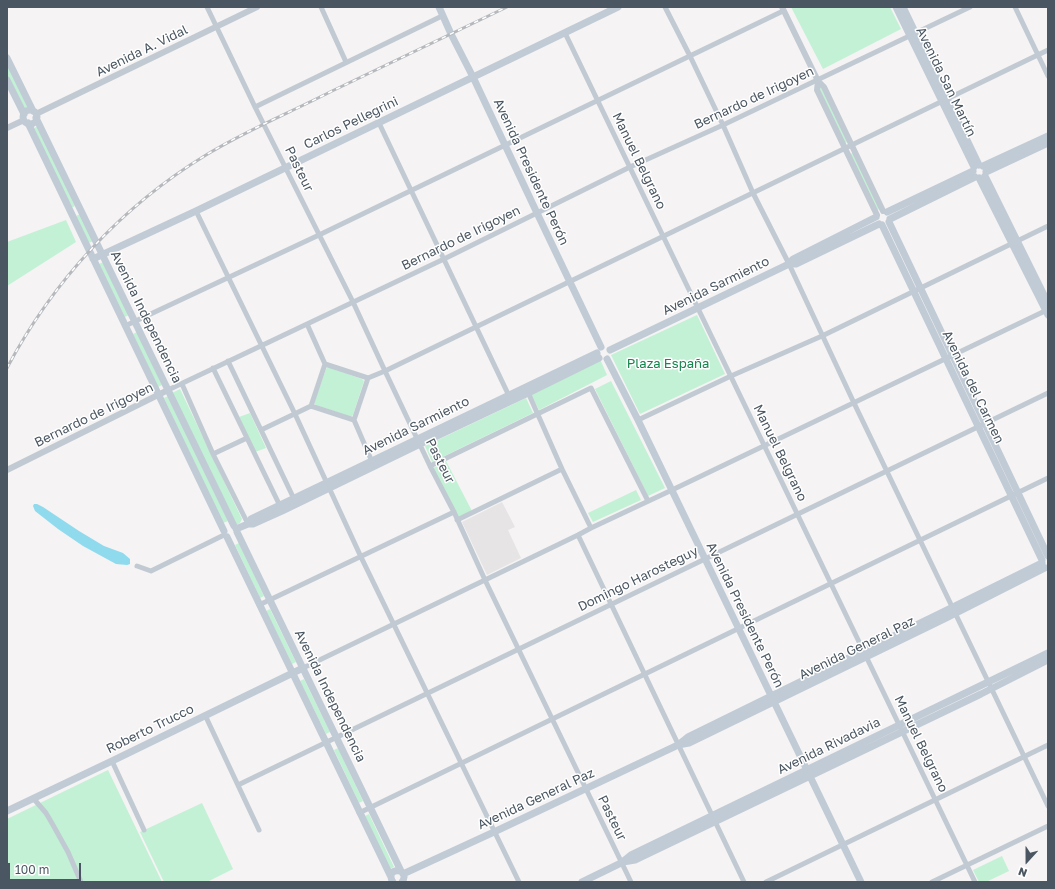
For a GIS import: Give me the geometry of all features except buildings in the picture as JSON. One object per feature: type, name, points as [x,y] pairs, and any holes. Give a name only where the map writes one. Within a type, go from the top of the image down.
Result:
[{"type":"main road","name":"Avenida Presidente Perón","points":[[439,7],[570,281],[599,352]]},
{"type":"main road","name":"Carlos Pellegrini","points":[[93,259],[286,168],[618,7]]},
{"type":"main road","name":"Avenida San Martín","points":[[896,7],[913,35],[1047,309]]},
{"type":"main road","name":"Avenida San Martín","points":[[903,7],[913,35]]},
{"type":"main road","name":"Avenida Independencia","points":[[7,58],[371,808],[403,878]]},
{"type":"main road","name":"Avenida Independencia","points":[[7,80],[392,879]]},
{"type":"main road","points":[[27,110],[35,114],[33,123],[25,119],[27,110]]},
{"type":"main road","name":"Avenida Sarmiento","points":[[610,350],[789,264],[793,258],[883,218],[979,172],[1048,136]]},
{"type":"main road","name":"Avenida Sarmiento","points":[[979,172],[1048,143]]},
{"type":"main road","name":"Avenida del Carmen","points":[[883,218],[917,290],[945,358],[982,425]]},
{"type":"main road","name":"Avenida del Carmen","points":[[917,290],[952,355],[982,425],[1046,564]]},
{"type":"main road","points":[[607,347],[610,350],[611,354],[604,360],[599,352],[607,347]]},
{"type":"main road","name":"Avenida Sarmiento","points":[[236,529],[248,524],[251,519],[281,508],[527,390],[599,352]]},
{"type":"main road","name":"Avenida Presidente Perón","points":[[607,359],[672,490],[861,882]]},
{"type":"main road","points":[[228,525],[236,529],[234,537],[230,538],[225,534],[225,527],[228,525]]},
{"type":"main road","name":"Avenida General Paz","points":[[392,879],[392,873],[395,871],[403,878],[494,832],[678,745],[689,743],[773,699],[1046,564]]},
{"type":"main road","name":"Avenida Rivadavia","points":[[990,685],[1048,653]]},
{"type":"main road","name":"Avenida Rivadavia","points":[[582,882],[621,862],[631,855],[714,819],[990,685],[1048,660]]},
{"type":"main road","name":"Roberto Trucco","points":[[7,811],[303,668]]},
{"type":"street","name":"Pasteur","points":[[207,7],[352,302],[430,466],[454,512],[518,649],[631,882]]},
{"type":"street","name":"Avenida A. Vidal","points":[[35,114],[257,7]]},
{"type":"street","points":[[321,7],[346,62]]},
{"type":"street","points":[[665,7],[690,56],[753,193],[789,264],[854,403],[1048,806]]},
{"type":"street","name":"Bernardo de Irigoyen","points":[[7,470],[213,368],[444,259],[630,167],[723,125],[970,7]]},
{"type":"street","points":[[1014,7],[1048,76]]},
{"type":"street","points":[[125,326],[228,276],[319,235],[690,56],[782,9]]},
{"type":"street","name":"Avenida del Carmen","points":[[782,9],[818,80],[824,87],[852,145],[883,218]]},
{"type":"street","points":[[255,107],[442,16]]},
{"type":"street","name":"Manuel Belgrano","points":[[565,33],[975,882]]},
{"type":"street","points":[[325,364],[368,378],[1048,50]]},
{"type":"street","name":"Avenida del Carmen","points":[[818,80],[817,90],[845,148],[883,218]]},
{"type":"street","points":[[7,128],[25,119]]},
{"type":"street","points":[[379,123],[510,398]]},
{"type":"street","points":[[196,211],[295,414],[361,557],[519,882]]},
{"type":"street","points":[[638,420],[731,376],[822,336],[1048,226]]},
{"type":"street","points":[[303,668],[590,528],[648,502],[1047,309]]},
{"type":"street","points":[[307,324],[325,364],[311,406]]},
{"type":"street","points":[[228,361],[295,501]]},
{"type":"street","points":[[213,368],[281,508]]},
{"type":"street","points":[[368,378],[354,420],[373,464]]},
{"type":"street","points":[[182,384],[213,454],[248,524]]},
{"type":"street","points":[[430,466],[591,388],[648,502]]},
{"type":"street","points":[[527,390],[590,528]]},
{"type":"street","name":"Domingo Harosteguy","points":[[238,785],[1048,393]]},
{"type":"street","points":[[261,430],[311,406],[354,420]]},
{"type":"street","points":[[213,454],[247,438]]},
{"type":"street","points":[[457,520],[562,469]]},
{"type":"street","points":[[359,813],[1048,478]]},
{"type":"street","points":[[259,605],[454,512]]},
{"type":"street","points":[[137,566],[150,571],[225,534]]},
{"type":"street","points":[[578,535],[744,882]]},
{"type":"street","points":[[206,716],[259,830]]},
{"type":"street","points":[[766,882],[1048,745]]},
{"type":"street","points":[[112,761],[144,830]]},
{"type":"street","points":[[32,798],[46,813],[68,852],[81,882]]},
{"type":"street","points":[[932,882],[1048,826]]},
{"type":"shaded area","points":[[502,502],[515,527],[508,530],[521,558],[487,575],[462,522]]},
{"type":"green space","points":[[791,7],[890,7],[901,29],[823,69]]},
{"type":"green space","points":[[7,64],[28,107],[24,109],[7,74]]},
{"type":"green space","points":[[821,86],[848,142],[845,143],[818,87]]},
{"type":"green space","points":[[38,126],[75,206],[71,208],[34,128]]},
{"type":"green space","points":[[853,153],[880,209],[877,210],[850,154]]},
{"type":"green space","points":[[80,214],[93,241],[89,243],[76,216]]},
{"type":"green space","points":[[66,220],[76,242],[7,286],[7,242]]},
{"type":"green space","points":[[103,262],[129,315],[125,317],[99,264]]},
{"type":"green space","name":"Plaza España","points":[[697,315],[725,374],[640,414],[611,355]]},
{"type":"green space","points":[[137,332],[162,385],[158,387],[133,334]]},
{"type":"green space","points":[[600,359],[607,375],[539,410],[531,394]]},
{"type":"green space","points":[[328,367],[364,381],[353,415],[351,417],[314,403]]},
{"type":"green space","points":[[611,381],[665,488],[648,496],[595,389]]},
{"type":"green space","points":[[180,389],[242,519],[237,525],[172,393]]},
{"type":"green space","points":[[168,396],[228,521],[223,523],[164,398]]},
{"type":"green space","points":[[526,398],[533,413],[432,462],[425,446]]},
{"type":"green space","points":[[250,413],[266,448],[255,452],[239,417]]},
{"type":"green space","points":[[446,461],[472,511],[458,517],[433,468]]},
{"type":"green space","points":[[636,490],[641,500],[593,522],[588,513]]},
{"type":"green space","points":[[239,543],[264,596],[260,598],[235,545]]},
{"type":"green space","points":[[270,609],[296,662],[292,664],[266,611]]},
{"type":"green space","points":[[304,679],[330,732],[326,734],[300,681]]},
{"type":"green space","points":[[338,748],[363,801],[359,803],[334,750]]},
{"type":"green space","points":[[108,770],[162,882],[7,882],[7,819]]},
{"type":"green space","points":[[202,803],[233,869],[207,882],[164,882],[140,832]]},
{"type":"green space","points":[[369,814],[394,867],[390,869],[365,816]]},
{"type":"green space","points":[[1002,856],[1009,871],[986,882],[979,882],[973,870]]},
{"type":"water","points":[[34,504],[43,507],[104,546],[123,553],[130,559],[130,564],[116,564],[83,546],[35,511],[33,506]]},
{"type":"railway","points":[[7,368],[25,336],[46,305],[92,248],[118,222],[175,175],[221,146],[252,130],[507,7]]}]
